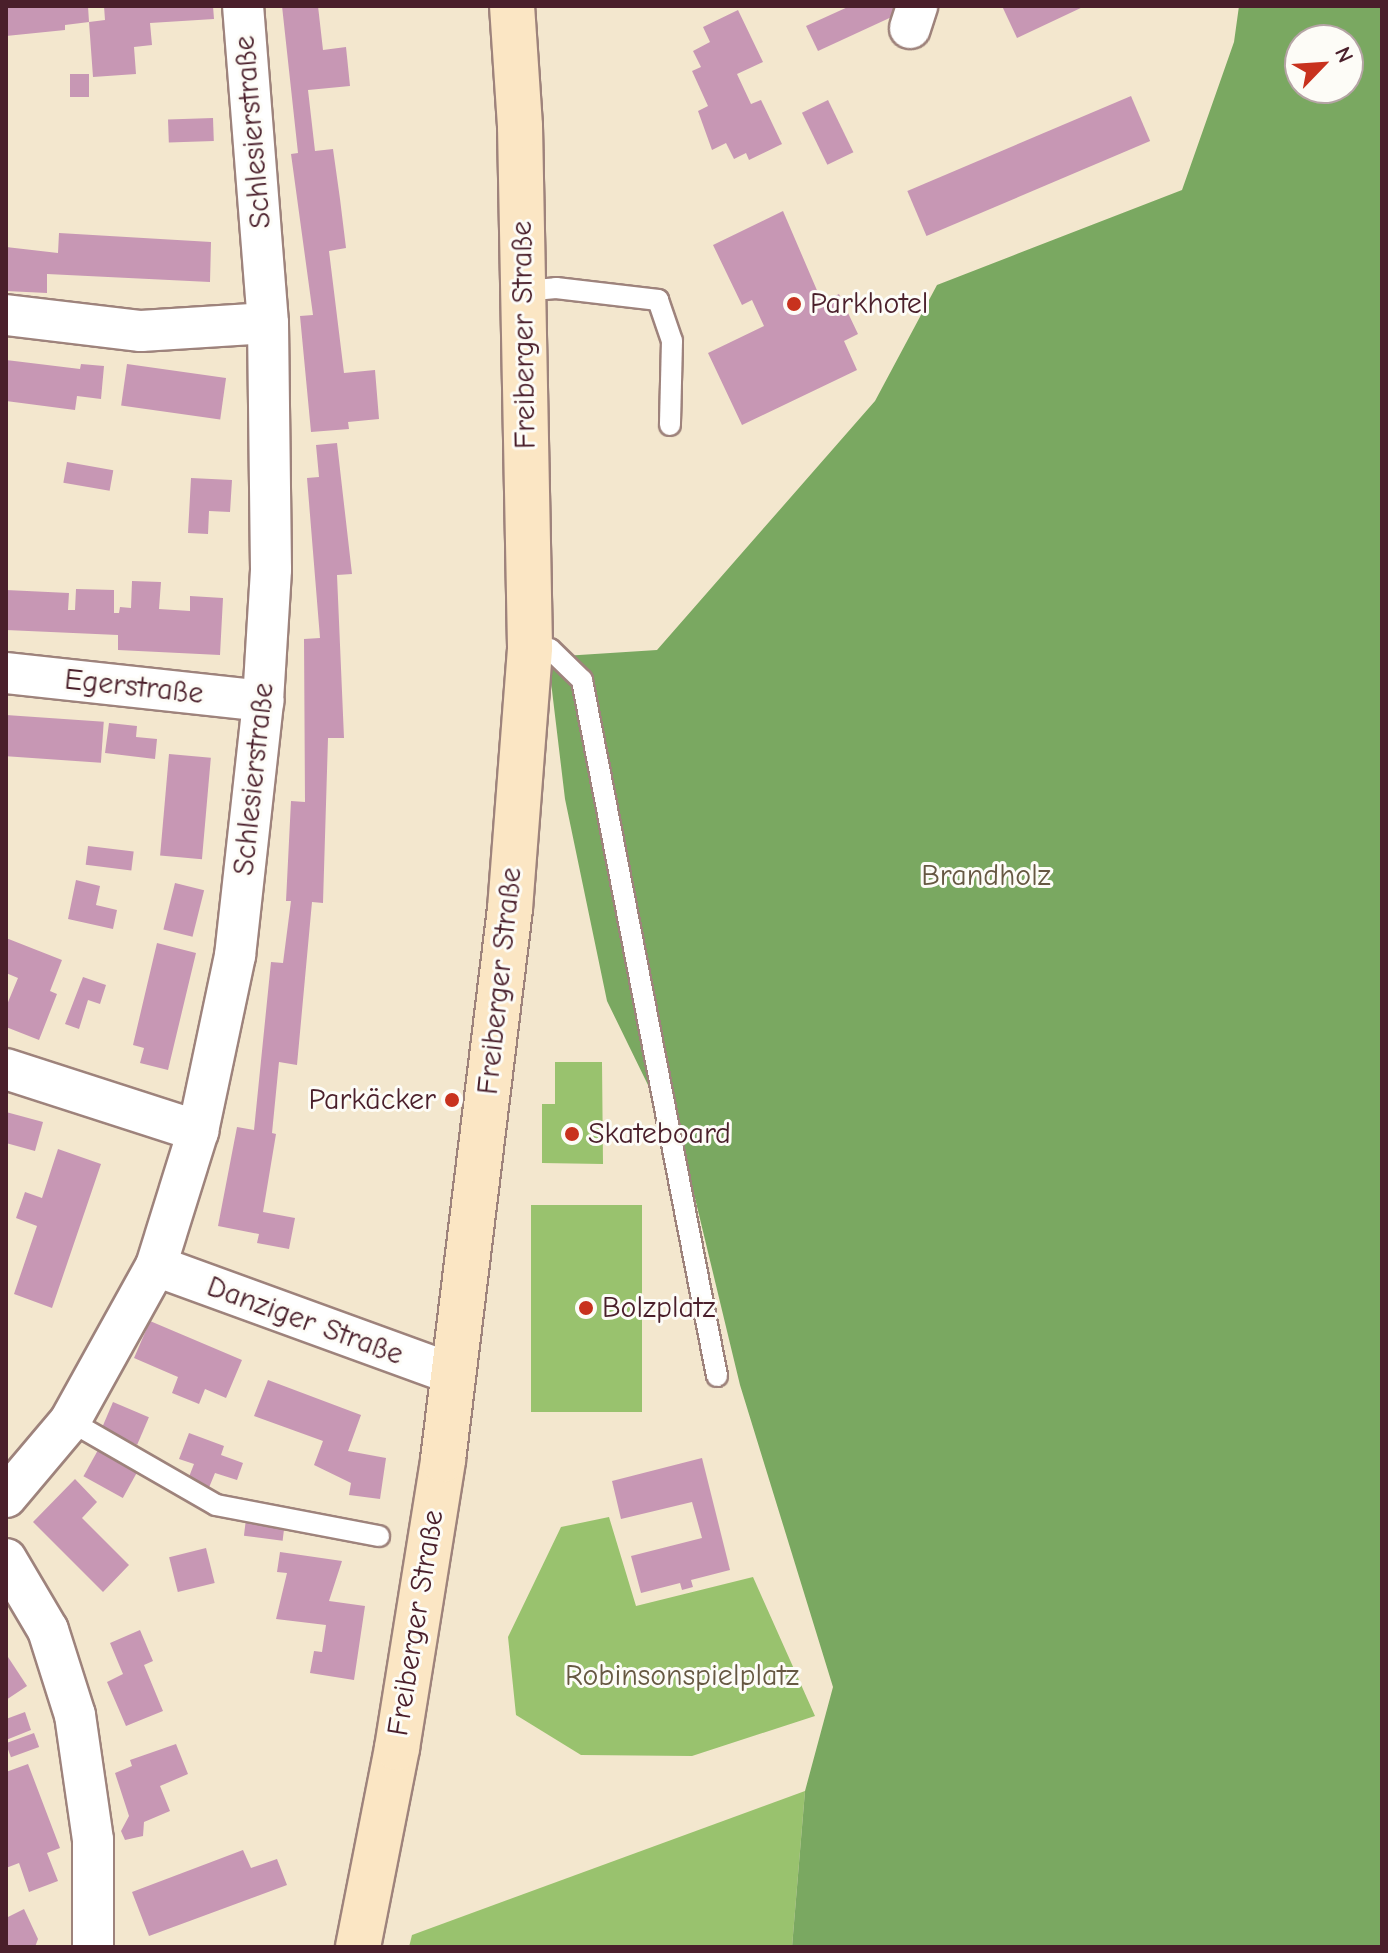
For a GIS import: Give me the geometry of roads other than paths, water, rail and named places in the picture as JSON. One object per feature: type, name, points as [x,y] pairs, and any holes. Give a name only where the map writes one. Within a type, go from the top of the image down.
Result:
[{"type":"main road","name":"Freiberger Straße","points":[[358,1947],[397,1748],[455,1375],[510,909],[530,647],[523,291],[512,6]]},
{"type":"street","name":"Schlesierstraße","points":[[6,1497],[70,1421],[156,1266],[198,1131],[235,956],[263,701],[271,569],[268,323],[243,6]]},
{"type":"street","points":[[6,315],[141,331],[268,323]]},
{"type":"street","name":"Egerstraße","points":[[6,673],[263,701]]},
{"type":"street","points":[[6,1069],[198,1131]]},
{"type":"street","name":"Danziger Straße","points":[[156,1266],[455,1375]]},
{"type":"street","points":[[6,1559],[48,1630],[75,1715],[93,1840],[93,1947]]},
{"type":"lane","points":[[523,291],[556,288],[658,300],[672,341],[670,425]]},
{"type":"lane","points":[[530,647],[550,649],[582,680],[717,1376]]},
{"type":"lane","points":[[70,1421],[216,1505],[379,1536]]},
{"type":"place","name":"Parkhotel","points":[[794,304]]},
{"type":"place","name":"Parkäcker","points":[[452,1100]]},
{"type":"place","name":"Skateboard","points":[[572,1134]]},
{"type":"place","name":"Bolzplatz","points":[[586,1308]]},
{"type":"park label","name":"Brandholz","points":[[986,876]]},
{"type":"park label","name":"Robinsonspielplatz","points":[[682,1676]]}]
